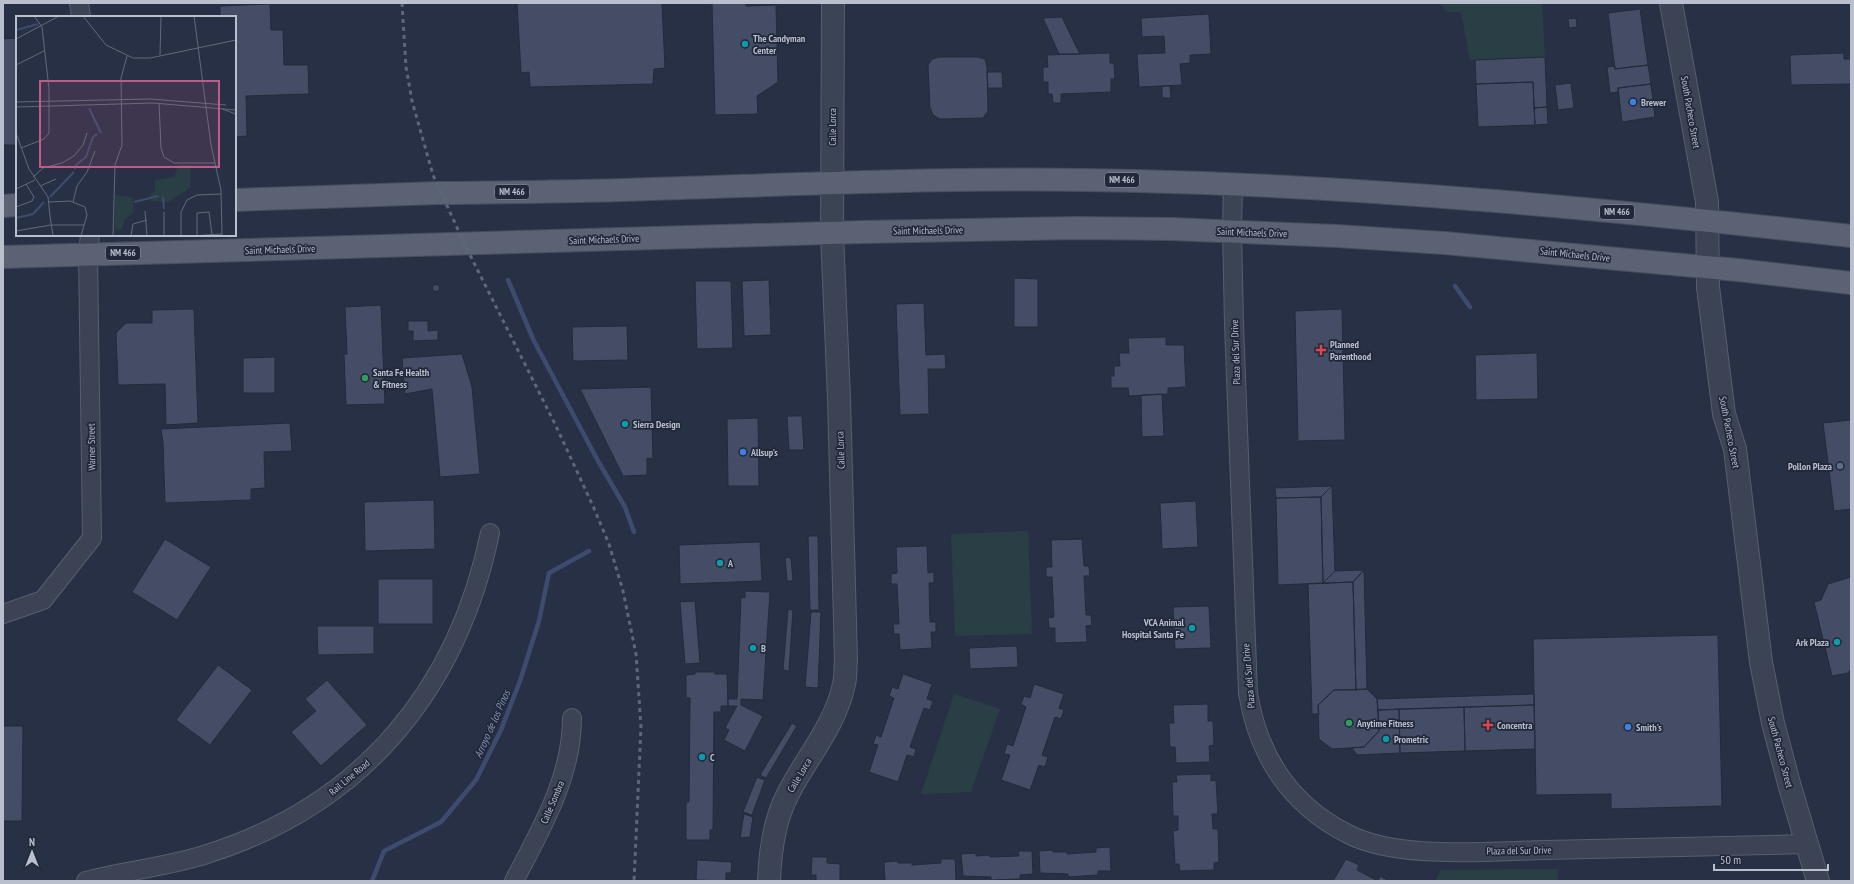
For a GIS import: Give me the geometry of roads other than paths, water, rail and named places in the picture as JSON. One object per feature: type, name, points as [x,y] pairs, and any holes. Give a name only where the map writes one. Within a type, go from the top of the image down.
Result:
[{"type":"main road","name":"NM 466","points":[[236,200],[832,183],[1132,180],[1233,184],[1454,197],[1851,236]]},
{"type":"main road","points":[[3,206],[16,205]]},
{"type":"main road","name":"Saint Michaels Drive","points":[[3,257],[89,244],[832,234],[1076,228],[1232,231],[1444,243],[1559,252],[1851,283]]},
{"type":"street","points":[[79,3],[81,16]]},
{"type":"street","name":"Calle Lorca","points":[[769,881],[773,840],[781,812],[788,793],[811,757],[833,715],[844,684],[846,660],[839,398],[832,234],[833,3]]},
{"type":"street","name":"South Pacheco Street","points":[[1671,3],[1707,202],[1707,268],[1724,414],[1735,449],[1758,636],[1769,704],[1790,787],[1818,881]]},
{"type":"street","name":"Plaza del Sur Drive","points":[[1233,184],[1232,231],[1238,464],[1248,693],[1252,718],[1266,754],[1283,781],[1314,814],[1349,835],[1386,847],[1454,852],[1808,844]]},
{"type":"street","name":"Warner Street","points":[[3,614],[42,600],[92,538],[89,244]]},
{"type":"street","name":"Rail Line Road","points":[[86,881],[206,855],[260,835],[301,814],[354,774],[390,740],[410,716],[444,664],[457,639],[474,596],[490,533]]},
{"type":"street","name":"Calle Sombra","points":[[514,881],[543,824],[562,781],[571,748],[572,718]]},
{"type":"waterway","points":[[508,280],[534,341],[598,461],[625,507],[634,532]]},
{"type":"waterway","points":[[1455,286],[1470,307]]},
{"type":"waterway","name":"Arroyo de los Pinos","points":[[372,881],[384,851],[441,822],[476,780],[501,730],[520,681],[539,621],[549,573],[589,551]]},
{"type":"railway","points":[[402,3],[406,67],[412,101],[433,175],[464,243],[555,424],[593,506],[609,544],[623,591],[636,654],[641,727],[634,881]]},
{"type":"place","name":"The Candyman Center","points":[[745,44]]},
{"type":"place","name":"Brewer","points":[[1633,102]]},
{"type":"place","name":"Planned Parenthood","points":[[1321,350]]},
{"type":"place","name":"Santa Fe Health & Fitness","points":[[365,378]]},
{"type":"place","name":"Sierra Design","points":[[625,424]]},
{"type":"place","name":"Allsup's","points":[[743,452]]},
{"type":"place","name":"Pollon Plaza","points":[[1840,466]]},
{"type":"place","name":"A","points":[[720,563]]},
{"type":"place","name":"VCA Animal Hospital Santa Fe","points":[[1192,628]]},
{"type":"place","name":"Ark Plaza","points":[[1837,642]]},
{"type":"place","name":"B","points":[[753,648]]},
{"type":"place","name":"Anytime Fitness","points":[[1349,723]]},
{"type":"place","name":"Concentra","points":[[1488,725]]},
{"type":"place","name":"Smith's","points":[[1628,727]]},
{"type":"place","name":"Prometric","points":[[1386,739]]},
{"type":"place","name":"C","points":[[702,757]]}]
